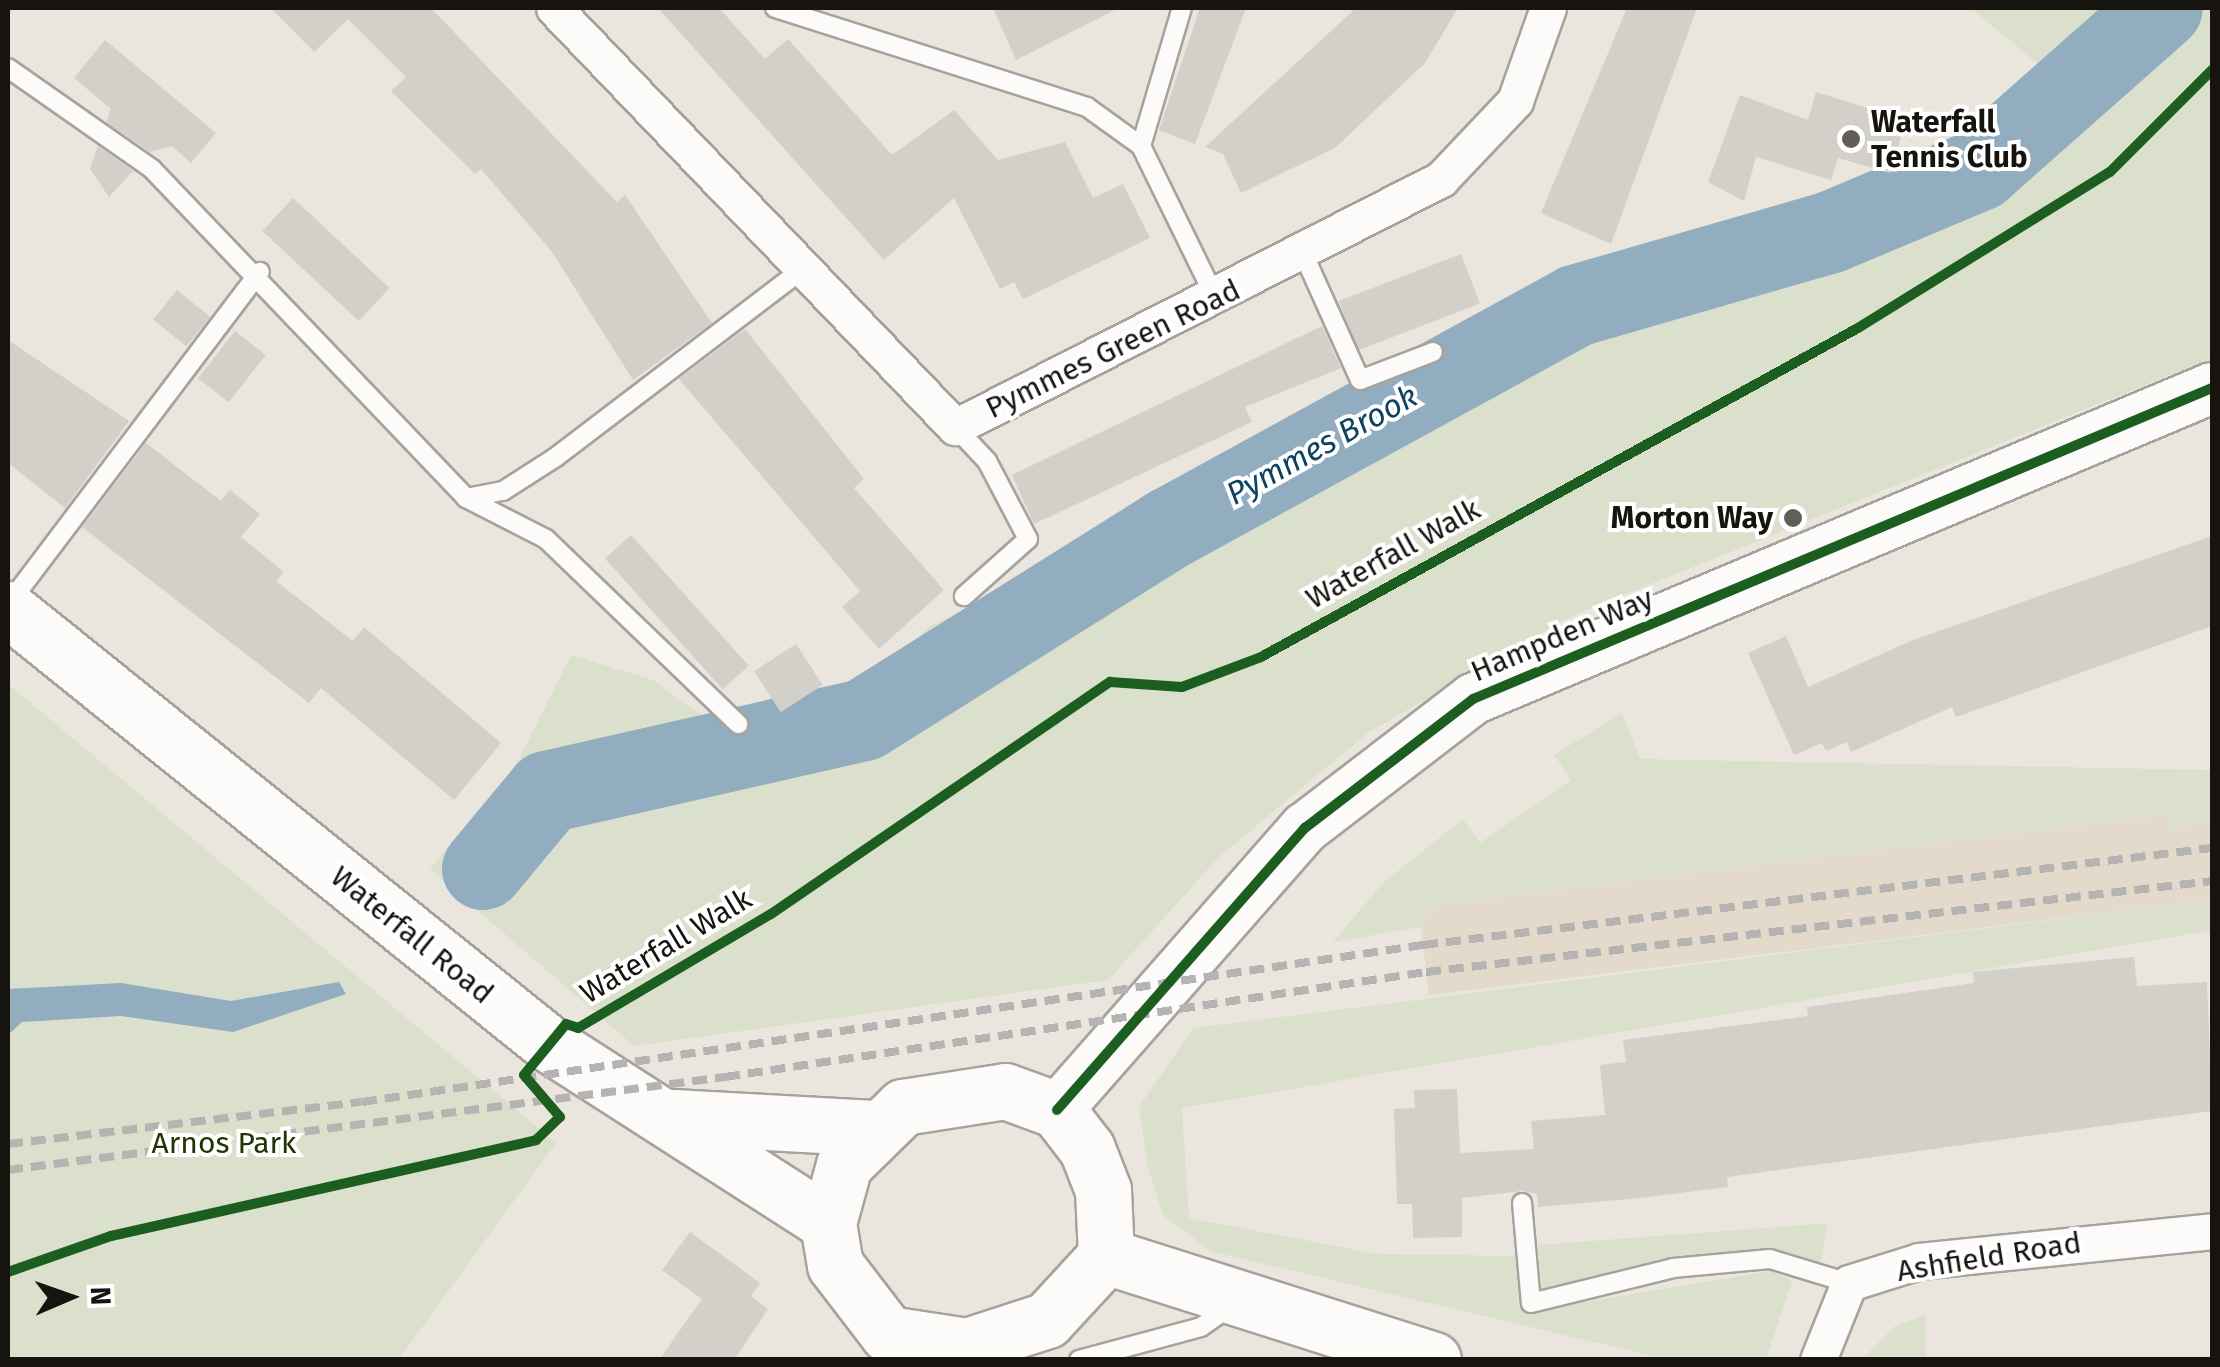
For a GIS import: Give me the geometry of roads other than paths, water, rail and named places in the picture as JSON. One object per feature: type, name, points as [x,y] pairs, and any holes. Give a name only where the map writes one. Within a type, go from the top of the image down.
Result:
[{"type":"main road","name":"Waterfall Road","points":[[8,607],[549,1044],[673,1117],[874,1128]]},
{"type":"main road","points":[[1005,1090],[1057,1110],[1104,1190],[1106,1256],[1046,1320],[967,1346],[879,1347],[850,1293],[828,1224],[844,1165],[874,1128],[903,1106],[951,1094],[1005,1090]]},
{"type":"main road","points":[[673,1117],[828,1224]]},
{"type":"main road","points":[[1106,1256],[1236,1302],[1433,1360]]},
{"type":"street","name":"Pymmes Green Road","points":[[554,8],[800,271],[956,427],[1216,300],[1440,179],[1516,101],[1548,8]]},
{"type":"street","name":"Hampden Way","points":[[1057,1110],[1292,840],[1473,699],[2212,388]]},
{"type":"street","name":"Ashfield Road","points":[[1848,1284],[1919,1261],[2212,1231]]},
{"type":"street","points":[[1818,1360],[1848,1284]]},
{"type":"lane","points":[[775,8],[1087,107],[1142,146],[1216,300]]},
{"type":"lane","points":[[1142,146],[1182,8]]},
{"type":"lane","points":[[8,68],[152,169],[260,272],[466,498],[546,539],[738,724]]},
{"type":"lane","points":[[1303,253],[1360,380],[1433,352]]},
{"type":"lane","points":[[466,498],[503,491],[556,457],[800,271]]},
{"type":"lane","points":[[8,607],[260,272]]},
{"type":"lane","points":[[956,427],[988,461],[1028,539],[964,596]]},
{"type":"lane","points":[[1522,1203],[1531,1302],[1673,1268],[1770,1259],[1848,1284]]},
{"type":"lane","points":[[1079,1360],[1201,1327],[1236,1302]]},
{"type":"water","points":[[339,982],[346,994],[233,1032],[121,1016],[22,1022],[8,1035],[8,989],[121,983],[231,1001]]},
{"type":"waterway","name":"Pymmes Brook","points":[[483,869],[547,792],[864,720],[1172,527],[1575,306],[1831,232],[1979,170],[2162,8]]},
{"type":"railway","points":[[8,1144],[362,1102],[1423,945],[2212,848]]},
{"type":"railway","points":[[8,1170],[725,1077],[1426,972],[2212,881]]},
{"type":"place","name":"Waterfall Tennis Club","points":[[1851,139]]},
{"type":"place","name":"Morton Way","points":[[1793,518]]},
{"type":"park label","name":"Arnos Park","points":[[224,1143]]}]
